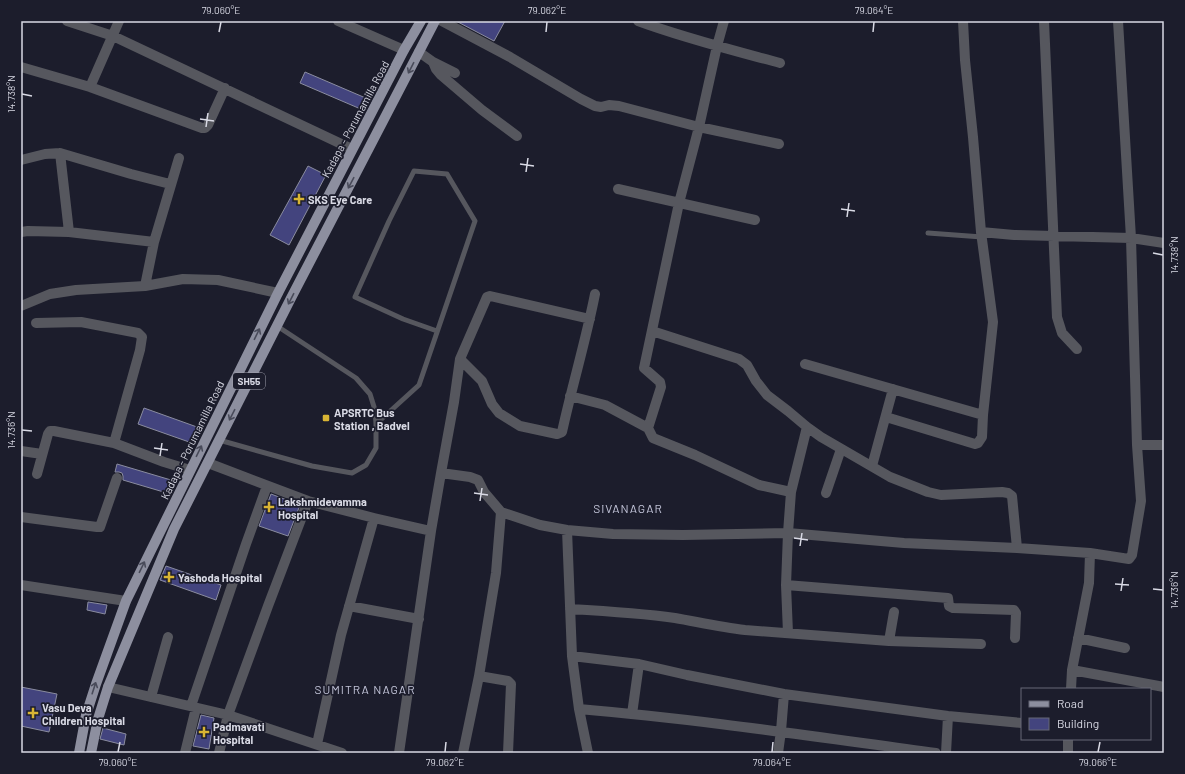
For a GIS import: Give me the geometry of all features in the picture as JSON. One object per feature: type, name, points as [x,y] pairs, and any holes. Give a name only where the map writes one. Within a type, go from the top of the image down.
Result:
[{"type":"main road","name":"Kadapa - Porumamilla Road","points":[[78,753],[86,715],[126,601],[278,292],[404,50],[421,21]]},
{"type":"main road","name":"SH55","points":[[92,753],[98,719],[108,687],[174,529],[435,21]]},
{"type":"street","points":[[67,21],[113,36],[352,149]]},
{"type":"street","points":[[90,87],[120,21]]},
{"type":"street","points":[[338,21],[404,50]]},
{"type":"street","points":[[442,21],[510,57],[596,106],[619,106],[699,127],[779,144]]},
{"type":"street","points":[[638,21],[656,28],[780,63]]},
{"type":"street","points":[[648,428],[661,387],[660,382],[644,368],[679,203],[724,21]]},
{"type":"street","points":[[886,417],[975,444],[978,443],[982,437],[993,322],[981,235],[965,60],[963,21]]},
{"type":"street","points":[[1044,21],[1057,317],[1062,333],[1077,349]]},
{"type":"street","points":[[441,472],[470,477],[478,480],[484,492],[501,512],[540,525],[567,530],[613,534],[788,533],[904,543],[1090,553],[1129,559],[1132,555],[1141,501],[1137,445],[1131,238],[1118,21]]},
{"type":"street","points":[[419,52],[433,62],[455,73]]},
{"type":"street","points":[[433,62],[441,75],[482,110],[518,136]]},
{"type":"street","points":[[21,67],[90,87],[202,128],[205,128],[208,125],[225,88]]},
{"type":"street","points":[[21,160],[45,154],[60,153],[170,184]]},
{"type":"street","points":[[60,153],[69,232]]},
{"type":"street","points":[[145,286],[154,242],[170,184],[179,158]]},
{"type":"street","points":[[618,189],[755,220]]},
{"type":"street","points":[[21,232],[69,232],[154,242]]},
{"type":"street","points":[[981,235],[1131,238],[1164,243]]},
{"type":"street","points":[[21,306],[50,294],[76,290],[145,286],[183,279],[218,280],[278,292]]},
{"type":"street","points":[[460,359],[482,381],[492,404],[499,413],[520,426],[557,434],[562,432],[595,294]]},
{"type":"street","points":[[399,753],[431,531],[454,402],[460,359],[487,297],[490,296],[590,319]]},
{"type":"street","points":[[36,323],[81,322],[138,333],[142,336],[140,350],[114,443]]},
{"type":"street","points":[[652,331],[738,359],[747,365],[756,381],[767,395],[807,427],[821,437],[890,477],[928,492],[941,495],[1008,493],[1012,496],[1017,548]]},
{"type":"street","points":[[805,364],[983,415]]},
{"type":"street","points":[[872,466],[893,389]]},
{"type":"street","points":[[570,396],[605,405],[648,428],[653,438],[695,455],[759,485],[791,492]]},
{"type":"street","points":[[788,633],[786,585],[791,492],[807,427]]},
{"type":"street","points":[[37,474],[50,431],[114,443],[190,470]]},
{"type":"street","points":[[1137,445],[1164,445]]},
{"type":"street","points":[[826,493],[841,448]]},
{"type":"street","points":[[21,451],[42,454]]},
{"type":"street","points":[[208,463],[308,501],[431,531]]},
{"type":"street","points":[[21,517],[100,527],[117,478]]},
{"type":"street","points":[[185,753],[193,707],[246,544],[267,486]]},
{"type":"street","points":[[218,753],[228,715],[308,501]]},
{"type":"street","points":[[463,753],[479,676],[496,573],[501,512]]},
{"type":"street","points":[[317,744],[341,635],[374,518]]},
{"type":"street","points":[[567,530],[572,656],[579,709],[588,753]]},
{"type":"street","points":[[1071,688],[1072,670],[1089,583],[1090,553]]},
{"type":"street","points":[[21,585],[126,601]]},
{"type":"street","points":[[786,585],[948,598],[949,606],[953,608],[1014,610],[1016,613],[1015,638]]},
{"type":"street","points":[[349,606],[419,619]]},
{"type":"street","points":[[570,610],[595,610],[674,618],[726,628],[889,641],[982,644]]},
{"type":"street","points":[[889,641],[894,612]]},
{"type":"street","points":[[151,697],[168,637]]},
{"type":"street","points":[[1078,638],[1125,648]]},
{"type":"street","points":[[572,656],[639,664],[784,694],[948,716],[1021,723]]},
{"type":"street","points":[[632,714],[639,664]]},
{"type":"street","points":[[1072,670],[1164,688]]},
{"type":"street","points":[[479,676],[508,681],[511,684],[508,753]]},
{"type":"street","points":[[108,687],[228,715],[342,753]]},
{"type":"street","points":[[778,753],[784,694]]},
{"type":"street","points":[[579,709],[781,732],[936,753]]},
{"type":"street","points":[[946,753],[948,716]]},
{"type":"street","points":[[1068,740],[1068,753]]},
{"type":"lane","points":[[376,424],[419,385],[475,221],[447,174],[414,171],[389,221],[355,297],[403,319],[437,331]]},
{"type":"lane","points":[[928,233],[981,235]]},
{"type":"lane","points":[[219,440],[312,466],[352,473],[366,466],[376,448],[375,410],[370,394],[356,378],[277,326]]},
{"type":"building","points":[[456,21],[505,21],[494,41]]},
{"type":"building","points":[[305,72],[368,99],[363,110],[300,83]]},
{"type":"building","points":[[308,166],[326,175],[289,245],[270,235]]},
{"type":"building","points":[[144,408],[197,427],[192,443],[138,424]]},
{"type":"building","points":[[117,464],[171,480],[167,493],[123,480],[122,473],[115,472]]},
{"type":"building","points":[[271,494],[300,505],[288,536],[259,526]]},
{"type":"building","points":[[166,566],[221,585],[216,600],[160,580]]},
{"type":"building","points":[[88,602],[107,605],[105,614],[87,610]]},
{"type":"building","points":[[21,687],[57,694],[49,732],[21,726]]},
{"type":"building","points":[[201,715],[214,718],[209,749],[193,746]]},
{"type":"building","points":[[103,728],[126,734],[124,745],[100,739]]},
{"type":"place","name":"SKS Eye Care","points":[[299,199]]},
{"type":"place","name":"APSRTC Bus Station , Badvel","points":[[326,418]]},
{"type":"place","name":"Lakshmidevamma Hospital","points":[[269,507]]},
{"type":"place","name":"Yashoda Hospital","points":[[169,577]]},
{"type":"place","name":"Vasu Deva Children Hospital","points":[[33,713]]},
{"type":"place","name":"Padmavati Hospital","points":[[204,732]]},
{"type":"district","name":"SIVANAGAR","points":[[628,508]]},
{"type":"district","name":"SUMITRA NAGAR","points":[[365,689]]}]
